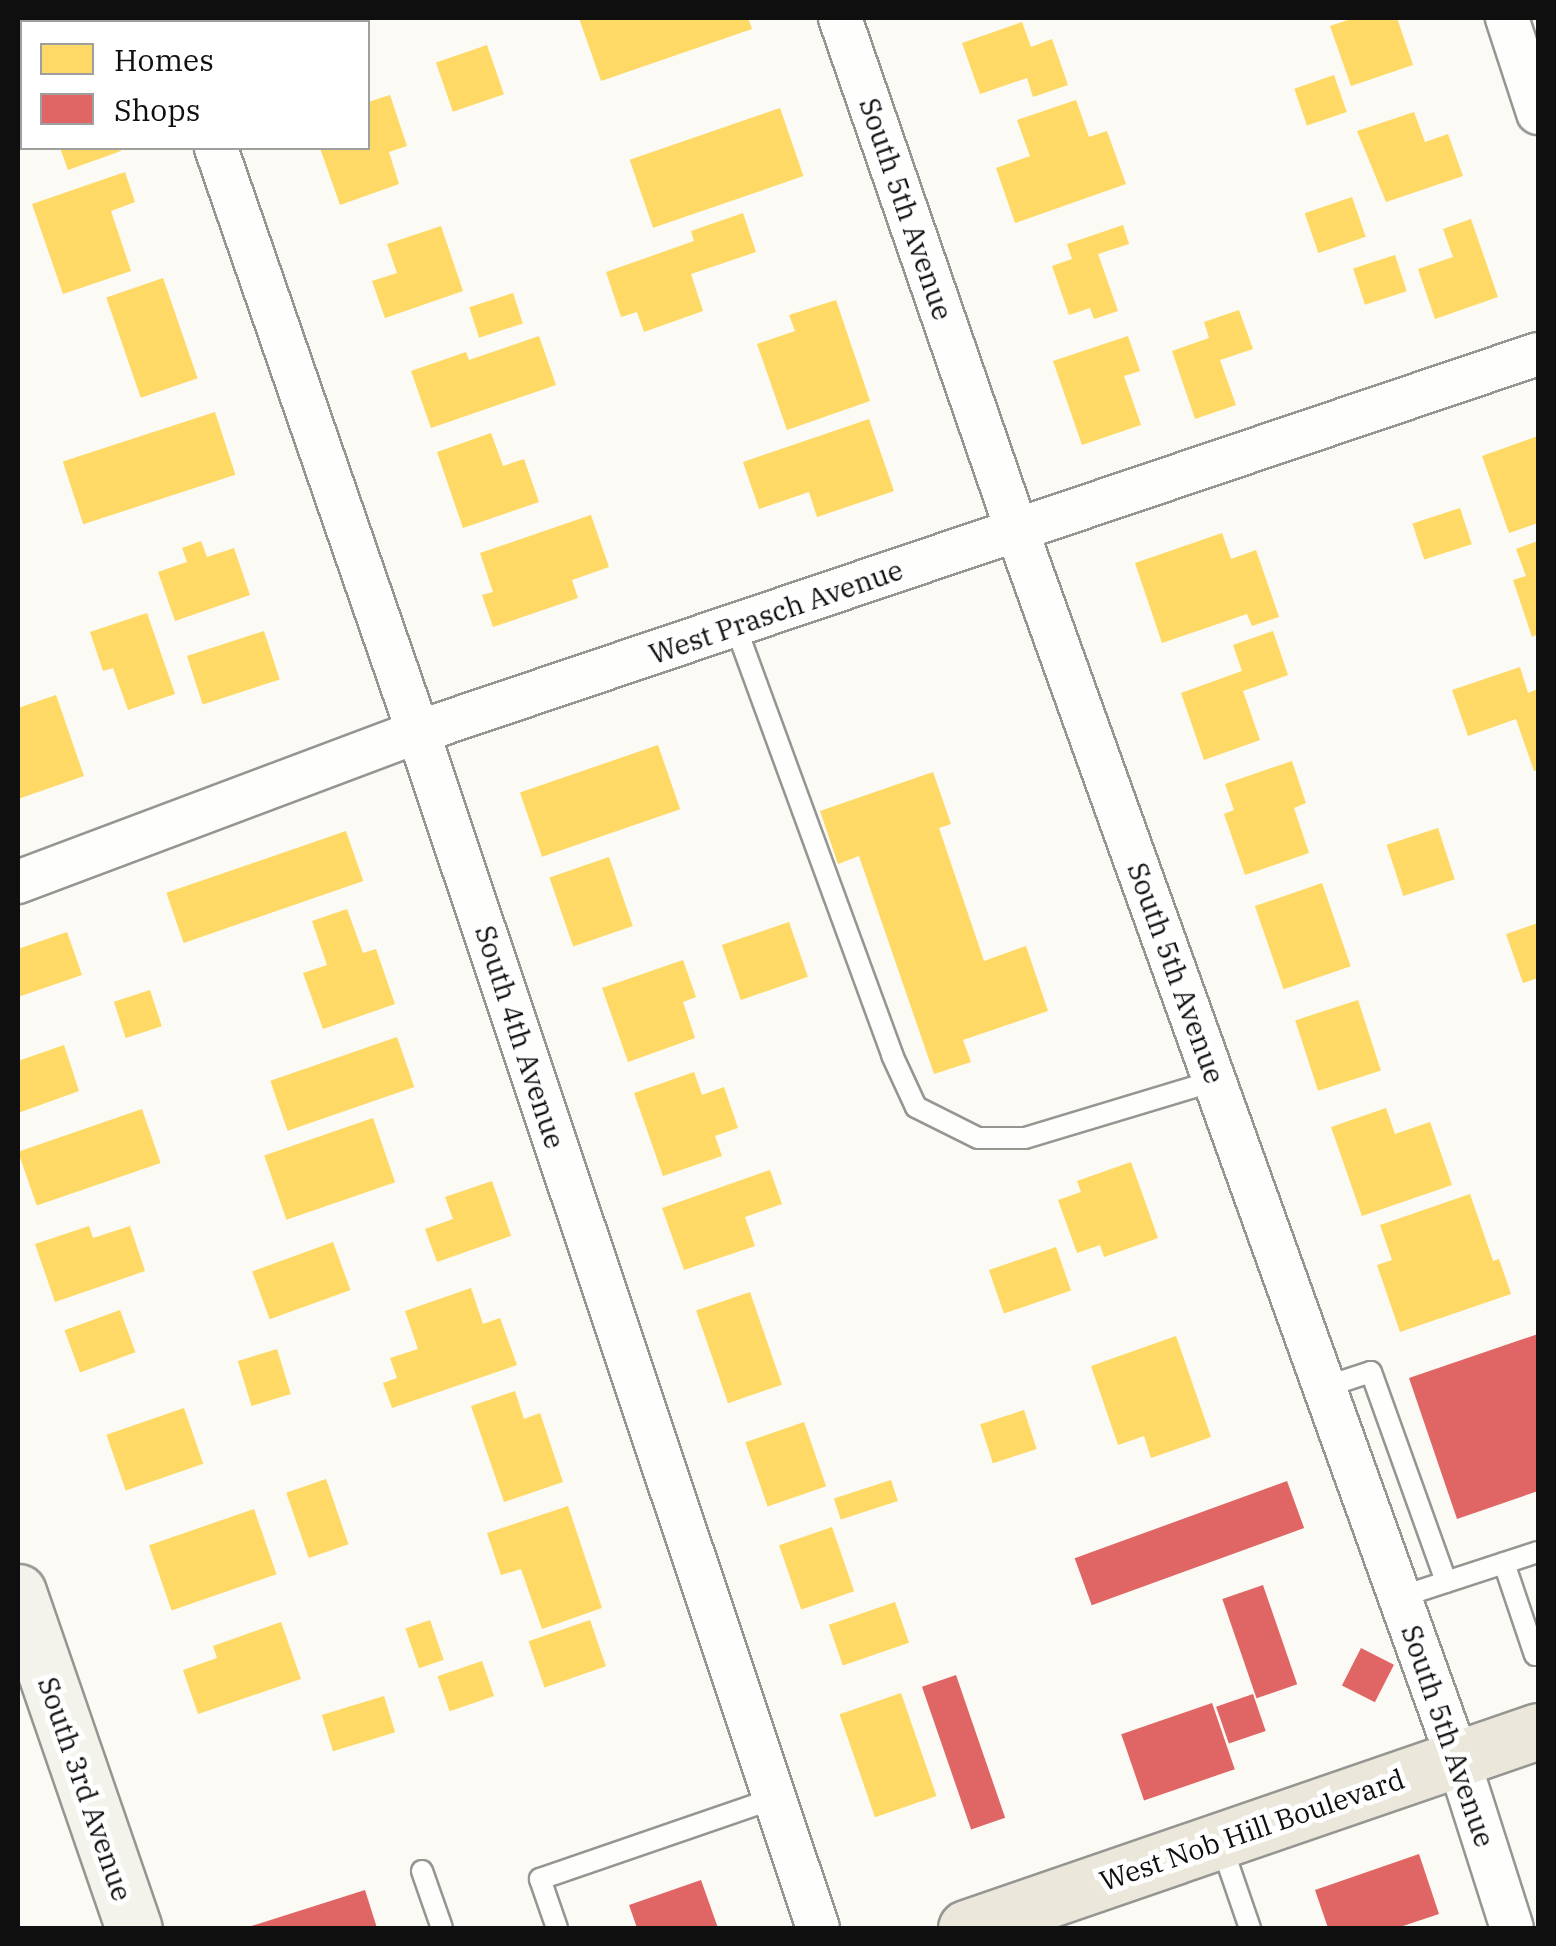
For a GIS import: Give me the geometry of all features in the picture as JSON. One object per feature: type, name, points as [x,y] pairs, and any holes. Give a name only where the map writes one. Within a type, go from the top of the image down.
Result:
[{"type":"main road","name":"West Nob Hill Boulevard","points":[[997,1923],[1538,1731]]},
{"type":"street","name":"South 5th Avenue","points":[[840,18],[1016,531],[1458,1759],[1512,1928]]},
{"type":"street","points":[[1507,18],[1538,113]]},
{"type":"street","name":"South 4th Avenue","points":[[217,150],[418,732],[818,1928]]},
{"type":"street","name":"West Prasch Avenue","points":[[18,882],[418,732],[1538,354]]},
{"type":"street","name":"South 3rd Avenue","points":[[18,1592],[134,1928]]},
{"type":"lane","points":[[735,626],[892,1056],[916,1108],[978,1138],[1025,1138],[1214,1081]]},
{"type":"lane","points":[[1325,1387],[1371,1372],[1446,1582]]},
{"type":"lane","points":[[1400,1597],[1538,1552]]},
{"type":"lane","points":[[1504,1563],[1535,1656]]},
{"type":"lane","points":[[557,1928],[540,1879],[775,1798]]},
{"type":"lane","points":[[1220,1841],[1250,1928]]},
{"type":"lane","points":[[422,1871],[442,1928]]},
{"type":"building: Homes","points":[[26,18],[79,18],[79,20]]},
{"type":"building: Homes","points":[[274,18],[348,18],[348,20]]},
{"type":"building: Homes","points":[[579,18],[748,18],[752,29],[601,81]]},
{"type":"building: Homes","points":[[1354,18],[1397,18],[1413,65],[1351,86],[1330,26]]},
{"type":"building: Homes","points":[[1022,22],[1031,47],[1052,39],[1068,85],[1033,97],[1027,78],[980,94],[962,43]]},
{"type":"building: Homes","points":[[487,45],[504,94],[453,112],[436,63]]},
{"type":"building: Homes","points":[[1334,75],[1347,112],[1307,126],[1294,89]]},
{"type":"building: Homes","points":[[390,95],[407,146],[389,152],[399,184],[340,205],[321,150],[370,150],[370,101]]},
{"type":"building: Homes","points":[[1076,100],[1089,137],[1107,131],[1126,184],[1015,223],[996,168],[1030,156],[1017,120]]},
{"type":"building: Homes","points":[[780,108],[803,176],[653,228],[630,160]]},
{"type":"building: Homes","points":[[1414,112],[1425,142],[1448,134],[1463,176],[1386,202],[1357,131]]},
{"type":"building: Homes","points":[[61,150],[121,150],[121,151],[68,170]]},
{"type":"building: Homes","points":[[125,172],[135,202],[111,211],[131,271],[63,294],[32,204]]},
{"type":"building: Homes","points":[[1352,197],[1366,237],[1318,253],[1305,213]]},
{"type":"building: Homes","points":[[743,213],[756,252],[691,274],[703,311],[644,332],[637,312],[621,317],[606,272],[694,241],[691,231]]},
{"type":"building: Homes","points":[[1471,219],[1498,297],[1435,319],[1418,269],[1453,257],[1443,229]]},
{"type":"building: Homes","points":[[1123,225],[1129,244],[1098,254],[1118,311],[1094,319],[1090,308],[1069,315],[1052,266],[1072,259],[1067,244]]},
{"type":"building: Homes","points":[[441,226],[463,291],[385,318],[372,281],[397,273],[387,244]]},
{"type":"building: Homes","points":[[1395,255],[1407,291],[1365,305],[1353,269]]},
{"type":"building: Homes","points":[[163,278],[198,378],[141,398],[106,298]]},
{"type":"building: Homes","points":[[513,293],[523,323],[479,338],[469,307]]},
{"type":"building: Homes","points":[[836,300],[870,401],[787,430],[757,344],[795,331],[789,315]]},
{"type":"building: Homes","points":[[1239,310],[1253,349],[1220,360],[1236,405],[1195,419],[1172,351],[1209,338],[1204,322]]},
{"type":"building: Homes","points":[[539,336],[556,385],[431,428],[411,371],[466,352],[469,360]]},
{"type":"building: Homes","points":[[1128,336],[1140,371],[1124,376],[1141,425],[1082,445],[1053,361]]},
{"type":"building: Homes","points":[[215,412],[235,475],[83,524],[63,461]]},
{"type":"building: Homes","points":[[869,419],[894,491],[817,517],[809,492],[759,509],[743,462]]},
{"type":"building: Homes","points":[[491,433],[503,466],[524,459],[539,502],[463,528],[437,452]]},
{"type":"building: Homes","points":[[1538,436],[1538,523],[1509,533],[1482,456]]},
{"type":"building: Homes","points":[[1460,508],[1472,544],[1424,560],[1412,523]]},
{"type":"building: Homes","points":[[591,515],[609,567],[572,580],[578,598],[493,627],[482,595],[493,592],[480,553]]},
{"type":"building: Homes","points":[[1222,533],[1231,559],[1256,550],[1279,617],[1252,626],[1247,614],[1162,643],[1135,563]]},
{"type":"building: Homes","points":[[201,541],[207,557],[234,548],[250,595],[175,621],[158,572],[187,562],[182,548]]},
{"type":"building: Homes","points":[[1538,541],[1538,634],[1532,637],[1513,580],[1526,576],[1516,549]]},
{"type":"building: Homes","points":[[147,613],[175,694],[128,710],[113,668],[103,671],[90,632]]},
{"type":"building: Homes","points":[[264,631],[280,680],[203,705],[187,656]]},
{"type":"building: Homes","points":[[1273,631],[1288,675],[1243,691],[1260,740],[1204,760],[1181,693],[1242,671],[1233,645]]},
{"type":"building: Homes","points":[[1520,667],[1528,693],[1538,689],[1538,770],[1534,771],[1516,719],[1468,736],[1452,690]]},
{"type":"building: Homes","points":[[56,695],[84,776],[18,799],[18,708]]},
{"type":"building: Homes","points":[[658,745],[680,809],[542,857],[520,793]]},
{"type":"building: Homes","points":[[1292,761],[1306,803],[1294,808],[1309,853],[1245,875],[1224,814],[1234,810],[1225,784]]},
{"type":"building: Homes","points":[[933,772],[951,824],[939,828],[984,961],[1026,946],[1048,1011],[963,1040],[971,1062],[934,1074],[859,856],[838,864],[820,811]]},
{"type":"building: Homes","points":[[1438,828],[1455,879],[1403,896],[1387,845]]},
{"type":"building: Homes","points":[[346,831],[363,881],[184,943],[166,893]]},
{"type":"building: Homes","points":[[609,857],[633,926],[573,947],[549,878]]},
{"type":"building: Homes","points":[[1322,883],[1351,966],[1284,989],[1255,906]]},
{"type":"building: Homes","points":[[347,909],[363,953],[376,949],[395,1004],[323,1029],[303,973],[327,965],[312,921]]},
{"type":"building: Homes","points":[[789,922],[808,977],[741,1000],[722,945]]},
{"type":"building: Homes","points":[[1538,923],[1538,978],[1523,983],[1506,934]]},
{"type":"building: Homes","points":[[67,932],[82,975],[18,997],[18,949]]},
{"type":"building: Homes","points":[[683,960],[696,997],[683,1002],[695,1038],[628,1062],[602,988]]},
{"type":"building: Homes","points":[[150,990],[162,1026],[126,1038],[114,1002]]},
{"type":"building: Homes","points":[[1358,1000],[1381,1070],[1318,1091],[1295,1020]]},
{"type":"building: Homes","points":[[397,1037],[414,1087],[288,1131],[270,1081]]},
{"type":"building: Homes","points":[[64,1045],[79,1091],[18,1113],[18,1061]]},
{"type":"building: Homes","points":[[694,1072],[702,1095],[724,1087],[738,1128],[715,1136],[722,1156],[663,1176],[634,1093]]},
{"type":"building: Homes","points":[[1386,1108],[1395,1134],[1430,1122],[1452,1185],[1362,1216],[1331,1127]]},
{"type":"building: Homes","points":[[142,1109],[161,1163],[37,1206],[18,1152]]},
{"type":"building: Homes","points":[[373,1118],[395,1182],[286,1220],[264,1155]]},
{"type":"building: Homes","points":[[1131,1162],[1158,1238],[1104,1257],[1100,1245],[1077,1253],[1058,1200],[1081,1192],[1077,1181]]},
{"type":"building: Homes","points":[[770,1170],[782,1204],[745,1217],[755,1246],[684,1270],[662,1208]]},
{"type":"building: Homes","points":[[492,1181],[511,1236],[437,1262],[425,1229],[453,1219],[445,1197]]},
{"type":"building: Homes","points":[[1470,1194],[1493,1261],[1499,1259],[1511,1294],[1400,1332],[1377,1265],[1392,1260],[1380,1225]]},
{"type":"building: Homes","points":[[89,1226],[93,1238],[130,1226],[145,1271],[55,1302],[35,1244]]},
{"type":"building: Homes","points":[[333,1242],[350,1290],[270,1319],[252,1271]]},
{"type":"building: Homes","points":[[1056,1247],[1071,1290],[1004,1314],[989,1270]]},
{"type":"building: Homes","points":[[471,1288],[483,1324],[500,1318],[517,1365],[392,1408],[383,1383],[397,1378],[390,1358],[418,1349],[405,1311]]},
{"type":"building: Homes","points":[[750,1292],[782,1385],[728,1403],[696,1311]]},
{"type":"building: Homes","points":[[120,1310],[135,1352],[80,1372],[65,1330]]},
{"type":"building: Homes","points":[[1176,1336],[1211,1437],[1151,1458],[1144,1436],[1118,1445],[1091,1366]]},
{"type":"building: Homes","points":[[277,1349],[291,1394],[252,1406],[238,1361]]},
{"type":"building: Homes","points":[[515,1391],[524,1419],[540,1413],[563,1482],[504,1502],[471,1406]]},
{"type":"building: Homes","points":[[184,1408],[203,1464],[126,1490],[106,1435]]},
{"type":"building: Homes","points":[[1024,1410],[1037,1449],[993,1463],[980,1424]]},
{"type":"building: Homes","points":[[804,1422],[826,1486],[768,1506],[745,1442]]},
{"type":"building: Homes","points":[[326,1479],[348,1544],[309,1558],[286,1493]]},
{"type":"building: Homes","points":[[891,1480],[898,1501],[841,1519],[834,1499]]},
{"type":"building: Homes","points":[[568,1506],[602,1608],[542,1629],[521,1569],[501,1575],[487,1533]]},
{"type":"building: Homes","points":[[254,1509],[276,1574],[172,1610],[149,1545]]},
{"type":"building: Homes","points":[[832,1527],[854,1591],[801,1610],[779,1545]]},
{"type":"building: Homes","points":[[895,1602],[909,1643],[843,1665],[829,1625]]},
{"type":"building: Homes","points":[[430,1620],[444,1660],[419,1668],[405,1628]]},
{"type":"building: Homes","points":[[590,1620],[606,1666],[544,1687],[529,1641]]},
{"type":"building: Homes","points":[[281,1622],[301,1679],[198,1714],[183,1670],[217,1658],[213,1646]]},
{"type":"building: Homes","points":[[482,1661],[494,1696],[450,1711],[438,1676]]},
{"type":"building: Homes","points":[[901,1693],[936,1796],[875,1817],[840,1714]]},
{"type":"building: Homes","points":[[384,1696],[395,1732],[333,1751],[322,1715]]},
{"type":"building: Shops","points":[[1538,1334],[1538,1491],[1457,1519],[1409,1378]]},
{"type":"building: Shops","points":[[1287,1481],[1304,1528],[1092,1605],[1075,1558]]},
{"type":"building: Shops","points":[[1263,1585],[1297,1684],[1257,1698],[1222,1599]]},
{"type":"building: Shops","points":[[1361,1648],[1394,1665],[1375,1702],[1342,1685]]},
{"type":"building: Shops","points":[[956,1675],[1005,1818],[971,1829],[922,1687]]},
{"type":"building: Shops","points":[[1253,1694],[1266,1731],[1229,1744],[1216,1707]]},
{"type":"building: Shops","points":[[1212,1703],[1235,1769],[1144,1800],[1121,1734]]},
{"type":"building: Shops","points":[[1419,1854],[1439,1914],[1397,1928],[1328,1928],[1315,1890]]},
{"type":"building: Shops","points":[[701,1880],[718,1928],[637,1928],[629,1905]]},
{"type":"building: Shops","points":[[365,1890],[377,1928],[245,1928]]}]
